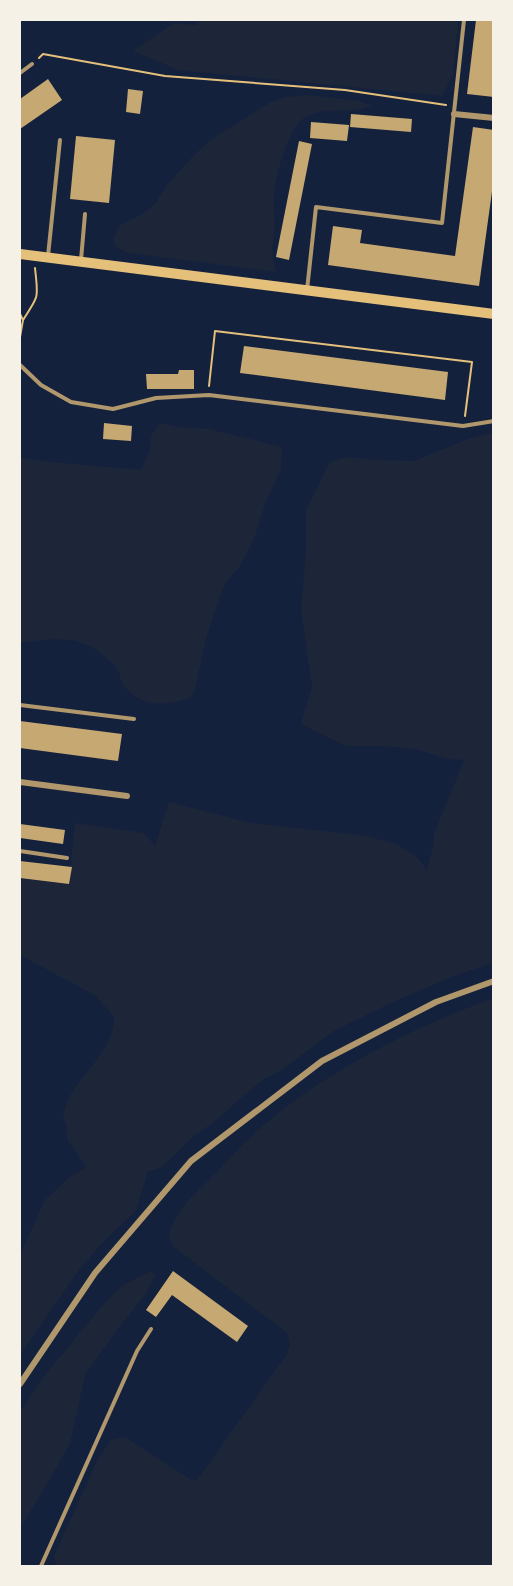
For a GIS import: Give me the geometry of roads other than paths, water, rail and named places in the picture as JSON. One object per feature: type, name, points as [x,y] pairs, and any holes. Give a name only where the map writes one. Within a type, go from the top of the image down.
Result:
[{"type":"main road","points":[[20,254],[494,314]]},
{"type":"street","points":[[454,110],[494,118]]},
{"type":"street","points":[[20,782],[127,796]]},
{"type":"street","points":[[20,1384],[95,1273],[191,1161],[322,1061],[436,1002],[494,981]]},
{"type":"lane","points":[[307,290],[316,207],[442,223],[464,20]]},
{"type":"lane","points":[[20,73],[32,64]]},
{"type":"lane","points":[[48,257],[60,140]]},
{"type":"lane","points":[[81,261],[85,214]]},
{"type":"lane","points":[[20,365],[41,385],[71,402],[113,409],[156,398],[209,395],[464,426],[494,421]]},
{"type":"lane","points":[[20,705],[134,719]]},
{"type":"lane","points":[[20,851],[67,858]]},
{"type":"lane","points":[[41,1566],[137,1351],[152,1329]]}]
